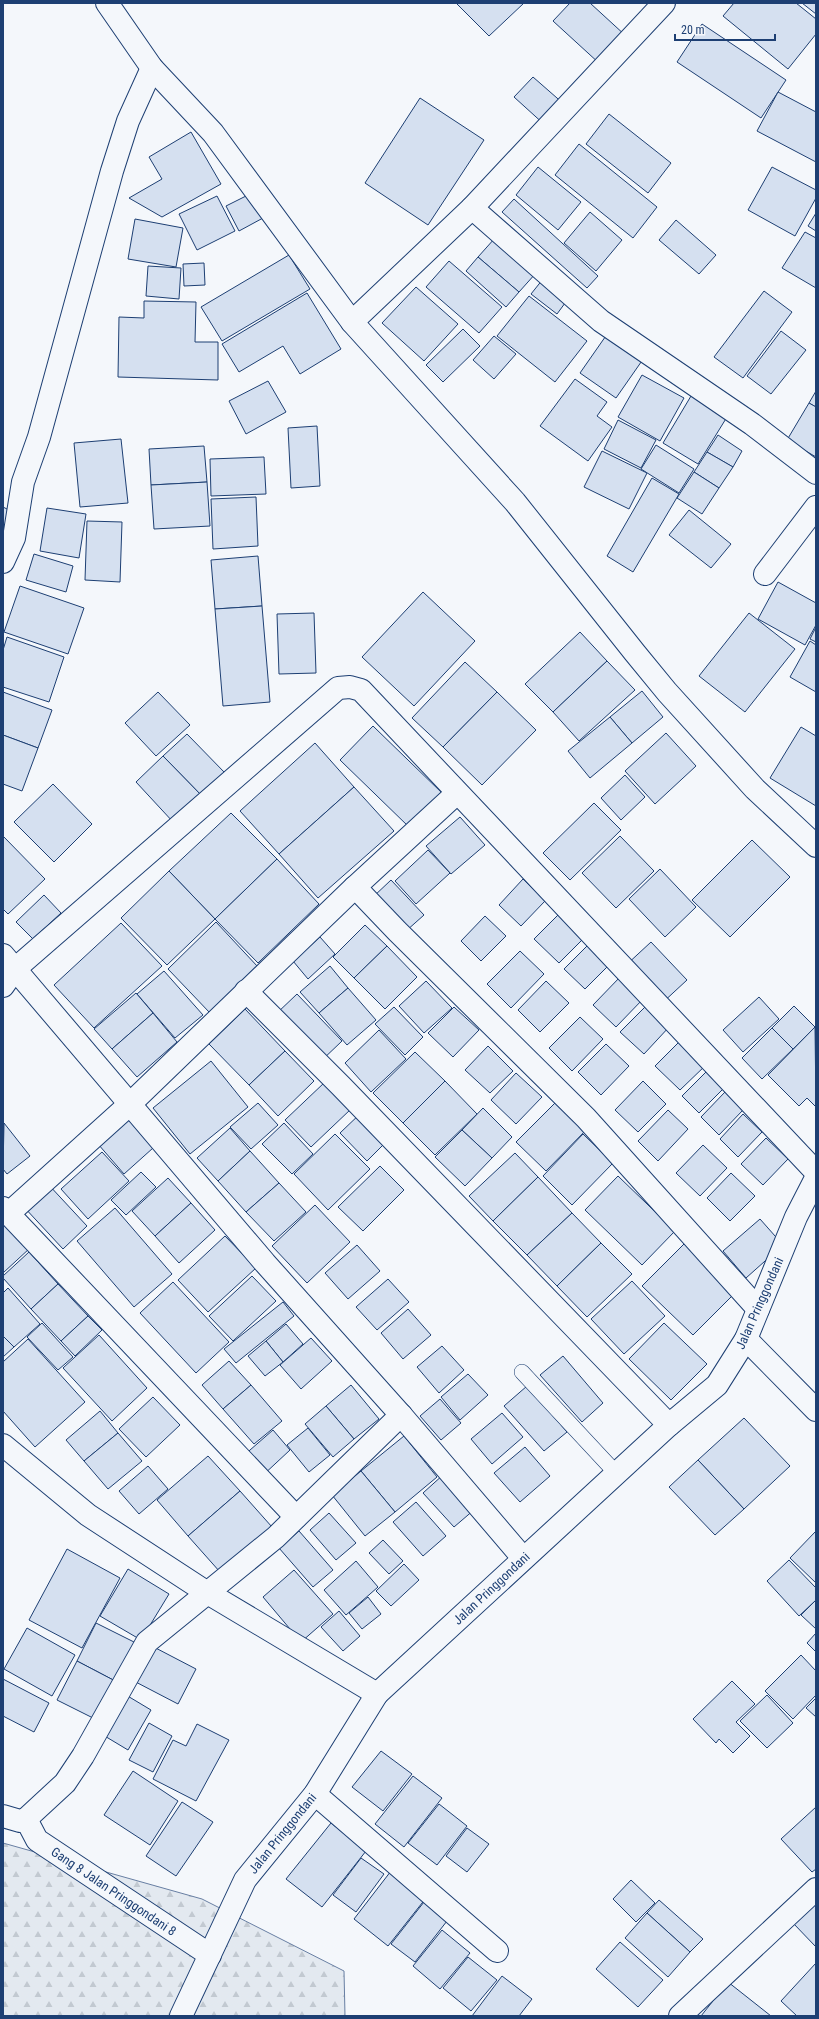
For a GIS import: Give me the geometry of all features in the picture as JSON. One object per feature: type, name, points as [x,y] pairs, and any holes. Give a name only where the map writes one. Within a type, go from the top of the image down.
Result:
[{"type":"street","points":[[107,3],[152,68],[213,133],[352,322],[515,502],[635,653],[755,790],[816,846]]},
{"type":"street","points":[[352,322],[472,208],[664,3]]},
{"type":"street","points":[[3,562],[14,538],[13,484],[41,429],[112,171],[128,121],[152,68]]},
{"type":"street","points":[[472,208],[601,321],[752,424],[816,473]]},
{"type":"street","points":[[765,574],[816,507]]},
{"type":"street","points":[[3,986],[9,962],[338,688],[350,687],[361,690],[816,1172]]},
{"type":"street","points":[[296,1517],[5,1211],[130,1104],[355,887],[457,793]]},
{"type":"street","points":[[355,887],[397,931],[586,1118],[758,1309]]},
{"type":"street","points":[[9,962],[265,1263],[401,1415],[523,1558]]},
{"type":"street","points":[[246,991],[341,1086],[669,1425]]},
{"type":"street","name":"Jalan Pringgondani","points":[[181,2016],[245,1880],[314,1794],[377,1694],[523,1558],[669,1425],[716,1385],[746,1339],[796,1217],[816,1178]]},
{"type":"street","points":[[746,1339],[816,1410]]},
{"type":"street","points":[[3,1816],[20,1821],[26,1819],[65,1783],[83,1756],[147,1642],[206,1592],[276,1537],[401,1415]]},
{"type":"street","points":[[3,1445],[88,1515],[206,1592],[377,1694]]},
{"type":"street","points":[[314,1794],[498,1952]]},
{"type":"street","name":"Gang 8 Jalan Pringgondani 8","points":[[26,1819],[37,1840],[210,1955]]},
{"type":"street","points":[[680,2016],[816,1890]]},
{"type":"lane","points":[[522,1372],[616,1474]]},
{"type":"green space","points":[[3,1843],[202,1899],[344,1971],[345,2016],[3,2016]]},
{"type":"building","points":[[456,3],[524,3],[489,36]]},
{"type":"building","points":[[570,3],[590,3],[626,36],[600,64],[553,21]]},
{"type":"building","points":[[734,3],[796,3],[816,19],[816,34],[788,69],[723,16]]},
{"type":"building","points":[[802,3],[816,3],[816,14]]},
{"type":"building","points":[[702,24],[786,80],[761,118],[677,62]]},
{"type":"building","points":[[533,77],[565,105],[546,126],[514,97]]},
{"type":"building","points":[[778,92],[816,112],[816,162],[757,131]]},
{"type":"building","points":[[420,98],[484,140],[428,225],[365,183]]},
{"type":"building","points":[[609,114],[671,163],[648,193],[586,144]]},
{"type":"building","points":[[191,132],[221,184],[162,217],[129,198],[162,179],[149,157]]},
{"type":"building","points":[[579,144],[657,207],[633,238],[555,175]]},
{"type":"building","points":[[538,167],[581,202],[558,230],[516,195]]},
{"type":"building","points":[[772,167],[816,190],[816,198],[795,236],[748,210]]},
{"type":"building","points":[[250,194],[263,218],[239,231],[226,206]]},
{"type":"building","points":[[217,196],[235,231],[197,250],[179,214]]},
{"type":"building","points":[[514,199],[598,276],[587,288],[502,212]]},
{"type":"building","points":[[590,212],[622,240],[596,271],[564,243]]},
{"type":"building","points":[[816,213],[816,231],[808,226]]},
{"type":"building","points":[[135,219],[183,228],[176,267],[128,259]]},
{"type":"building","points":[[676,220],[716,255],[699,274],[659,240]]},
{"type":"building","points":[[805,232],[816,238],[816,288],[782,268]]},
{"type":"building","points":[[495,238],[536,273],[519,292],[478,257]]},
{"type":"building","points":[[289,255],[310,289],[222,341],[201,307]]},
{"type":"building","points":[[478,257],[519,292],[506,307],[466,271]]},
{"type":"building","points":[[449,261],[502,307],[479,333],[426,287]]},
{"type":"building","points":[[204,263],[205,285],[184,286],[183,264]]},
{"type":"building","points":[[148,266],[181,268],[179,299],[146,296]]},
{"type":"building","points":[[543,279],[568,299],[557,314],[531,294]]},
{"type":"building","points":[[416,287],[458,324],[424,361],[382,323]]},
{"type":"building","points":[[764,291],[792,312],[743,378],[714,357]]},
{"type":"building","points":[[307,293],[341,349],[300,374],[283,346],[239,372],[222,344]]},
{"type":"building","points":[[529,296],[587,341],[555,382],[497,336]]},
{"type":"building","points":[[144,301],[196,302],[195,342],[218,342],[218,380],[118,377],[119,317],[144,318]]},
{"type":"building","points":[[463,329],[480,346],[443,382],[426,365]]},
{"type":"building","points":[[610,330],[646,355],[616,398],[580,373]]},
{"type":"building","points":[[781,331],[806,350],[771,394],[747,376]]},
{"type":"building","points":[[494,336],[516,354],[494,379],[473,360]]},
{"type":"building","points":[[642,375],[684,398],[660,441],[618,417]]},
{"type":"building","points":[[575,379],[607,402],[597,416],[612,427],[588,461],[540,426]]},
{"type":"building","points":[[268,381],[286,412],[246,434],[229,401]]},
{"type":"building","points":[[816,391],[816,407],[809,403]]},
{"type":"building","points":[[691,396],[727,417],[698,464],[663,443]]},
{"type":"building","points":[[809,403],[816,407],[816,457],[787,440]]},
{"type":"building","points":[[618,420],[656,440],[641,468],[604,449]]},
{"type":"building","points":[[317,426],[320,486],[291,488],[288,428]]},
{"type":"building","points":[[718,435],[742,451],[733,467],[707,452]]},
{"type":"building","points":[[121,439],[128,503],[80,507],[74,443]]},
{"type":"building","points":[[656,445],[694,469],[679,493],[641,469]]},
{"type":"building","points":[[204,446],[207,482],[151,485],[149,449]]},
{"type":"building","points":[[602,451],[647,473],[629,509],[584,487]]},
{"type":"building","points":[[707,452],[733,467],[719,488],[694,472]]},
{"type":"building","points":[[264,457],[266,494],[211,496],[210,459]]},
{"type":"building","points":[[694,472],[719,488],[702,514],[677,498]]},
{"type":"building","points":[[652,478],[679,494],[633,572],[607,556]]},
{"type":"building","points":[[207,482],[210,526],[154,529],[151,485]]},
{"type":"building","points":[[256,497],[258,546],[213,549],[211,499]]},
{"type":"building","points":[[3,507],[15,513],[5,536],[3,535]]},
{"type":"building","points":[[47,508],[86,514],[79,558],[40,551]]},
{"type":"building","points":[[689,510],[731,544],[711,568],[669,535]]},
{"type":"building","points":[[87,521],[122,522],[120,582],[85,580]]},
{"type":"building","points":[[34,554],[73,566],[66,592],[26,580]]},
{"type":"building","points":[[258,556],[262,606],[215,609],[211,560]]},
{"type":"building","points":[[778,582],[816,603],[816,625],[805,645],[758,619]]},
{"type":"building","points":[[20,586],[84,608],[68,654],[4,632]]},
{"type":"building","points":[[423,592],[475,641],[414,706],[362,657]]},
{"type":"building","points":[[262,606],[270,702],[223,706],[215,609]]},
{"type":"building","points":[[314,613],[316,673],[279,674],[277,614]]},
{"type":"building","points":[[749,613],[795,649],[745,712],[699,676]]},
{"type":"building","points":[[816,627],[816,642],[810,639]]},
{"type":"building","points":[[580,632],[607,661],[553,712],[525,684]]},
{"type":"building","points":[[7,637],[64,657],[49,702],[3,687],[3,650]]},
{"type":"building","points":[[810,641],[816,645],[816,692],[790,677]]},
{"type":"building","points":[[607,661],[635,690],[579,741],[553,712]]},
{"type":"building","points":[[465,662],[497,692],[443,747],[412,718]]},
{"type":"building","points":[[642,691],[663,717],[632,743],[610,717]]},
{"type":"building","points":[[3,692],[52,710],[38,748],[3,735]]},
{"type":"building","points":[[158,692],[190,725],[156,756],[125,723]]},
{"type":"building","points":[[497,692],[536,730],[482,785],[443,747]]},
{"type":"building","points":[[610,717],[632,743],[590,778],[568,751]]},
{"type":"building","points":[[373,726],[442,793],[409,827],[340,760]]},
{"type":"building","points":[[801,727],[816,736],[816,806],[770,778]]},
{"type":"building","points":[[666,733],[696,766],[655,804],[625,771]]},
{"type":"building","points":[[187,734],[226,774],[202,796],[163,756]]},
{"type":"building","points":[[3,735],[38,748],[22,791],[3,784]]},
{"type":"building","points":[[315,743],[354,787],[279,854],[240,811]]},
{"type":"building","points":[[163,756],[202,796],[174,823],[136,782]]},
{"type":"building","points":[[625,775],[645,797],[621,820],[601,798]]},
{"type":"building","points":[[53,784],[92,824],[54,862],[14,822]]},
{"type":"building","points":[[354,787],[394,831],[318,898],[279,854]]},
{"type":"building","points":[[594,803],[621,830],[570,880],[543,853]]},
{"type":"building","points":[[231,813],[277,859],[215,919],[169,871]]},
{"type":"building","points":[[460,817],[485,845],[451,874],[426,846]]},
{"type":"building","points":[[3,836],[45,879],[8,914],[3,909]]},
{"type":"building","points":[[620,836],[654,871],[616,908],[582,873]]},
{"type":"building","points":[[752,840],[790,877],[730,937],[692,900]]},
{"type":"building","points":[[428,850],[450,873],[416,904],[395,881]]},
{"type":"building","points":[[277,859],[319,904],[258,963],[215,919]]},
{"type":"building","points":[[660,869],[696,907],[665,937],[629,899]]},
{"type":"building","points":[[169,871],[215,919],[167,965],[121,918]]},
{"type":"building","points":[[523,879],[545,901],[521,926],[499,905]]},
{"type":"building","points":[[391,880],[424,915],[406,931],[373,897]]},
{"type":"building","points":[[44,895],[61,913],[33,939],[16,922]]},
{"type":"building","points":[[559,914],[584,938],[559,963],[534,939]]},
{"type":"building","points":[[485,916],[506,936],[481,961],[461,941]]},
{"type":"building","points":[[216,922],[258,967],[210,1013],[168,969]]},
{"type":"building","points":[[121,923],[162,966],[94,1028],[54,985]]},
{"type":"building","points":[[365,925],[387,946],[354,978],[333,957]]},
{"type":"building","points":[[320,937],[335,954],[308,979],[293,961]]},
{"type":"building","points":[[651,942],[687,980],[660,1005],[624,967]]},
{"type":"building","points":[[589,944],[610,964],[585,989],[564,969]]},
{"type":"building","points":[[387,946],[417,977],[385,1009],[354,978]]},
{"type":"building","points":[[520,951],[544,974],[511,1008],[487,984]]},
{"type":"building","points":[[330,966],[348,988],[319,1013],[300,992]]},
{"type":"building","points":[[164,971],[203,1015],[175,1038],[137,994]]},
{"type":"building","points":[[621,976],[644,998],[616,1027],[593,1005]]},
{"type":"building","points":[[426,981],[452,1008],[424,1033],[399,1006]]},
{"type":"building","points":[[546,981],[569,1003],[540,1032],[518,1010]]},
{"type":"building","points":[[348,988],[376,1020],[347,1045],[319,1013]]},
{"type":"building","points":[[136,993],[153,1013],[112,1049],[94,1029]]},
{"type":"building","points":[[297,994],[342,1041],[320,1062],[276,1014]]},
{"type":"building","points":[[759,997],[779,1019],[743,1052],[723,1030]]},
{"type":"building","points":[[648,1004],[670,1026],[644,1054],[620,1032]]},
{"type":"building","points":[[794,1006],[815,1027],[793,1049],[772,1028]]},
{"type":"building","points":[[394,1007],[423,1037],[405,1055],[375,1024]]},
{"type":"building","points":[[454,1007],[479,1030],[453,1057],[428,1033]]},
{"type":"building","points":[[245,1009],[285,1051],[249,1085],[209,1044]]},
{"type":"building","points":[[153,1013],[177,1042],[137,1077],[112,1049]]},
{"type":"building","points":[[580,1017],[603,1039],[572,1071],[549,1048]]},
{"type":"building","points":[[815,1027],[816,1107],[807,1098],[799,1106],[768,1075]]},
{"type":"building","points":[[772,1028],[793,1049],[762,1079],[742,1058]]},
{"type":"building","points":[[379,1030],[406,1059],[371,1092],[345,1063]]},
{"type":"building","points":[[682,1039],[707,1064],[680,1090],[655,1066]]},
{"type":"building","points":[[606,1044],[629,1066],[601,1095],[578,1072]]},
{"type":"building","points":[[488,1046],[513,1071],[490,1093],[465,1070]]},
{"type":"building","points":[[285,1051],[314,1081],[278,1116],[249,1085]]},
{"type":"building","points":[[415,1052],[445,1081],[403,1123],[373,1093]]},
{"type":"building","points":[[211,1061],[248,1107],[190,1154],[153,1108]]},
{"type":"building","points":[[708,1070],[725,1087],[699,1113],[682,1096]]},
{"type":"building","points":[[516,1073],[542,1097],[516,1124],[491,1100]]},
{"type":"building","points":[[445,1081],[477,1114],[435,1155],[403,1123]]},
{"type":"building","points":[[643,1081],[666,1104],[638,1132],[615,1110]]},
{"type":"building","points":[[325,1082],[351,1109],[311,1147],[285,1120]]},
{"type":"building","points":[[725,1092],[743,1110],[719,1135],[701,1117]]},
{"type":"building","points":[[559,1099],[588,1128],[546,1171],[516,1142]]},
{"type":"building","points":[[258,1103],[278,1125],[251,1149],[230,1127]]},
{"type":"building","points":[[483,1108],[512,1137],[492,1158],[462,1130]]},
{"type":"building","points":[[668,1110],[688,1129],[658,1161],[638,1141]]},
{"type":"building","points":[[363,1111],[389,1139],[367,1161],[340,1133]]},
{"type":"building","points":[[743,1114],[762,1132],[738,1157],[720,1139]]},
{"type":"building","points":[[127,1118],[153,1148],[124,1174],[98,1144]]},
{"type":"building","points":[[4,1123],[30,1156],[7,1174],[3,1169]]},
{"type":"building","points":[[284,1123],[313,1154],[292,1174],[262,1144]]},
{"type":"building","points":[[230,1128],[250,1151],[218,1181],[197,1158]]},
{"type":"building","points":[[462,1130],[492,1158],[465,1186],[435,1157]]},
{"type":"building","points":[[335,1134],[370,1169],[328,1210],[294,1174]]},
{"type":"building","points":[[583,1134],[613,1163],[572,1205],[543,1176]]},
{"type":"building","points":[[766,1138],[788,1159],[763,1185],[741,1164]]},
{"type":"building","points":[[703,1145],[727,1168],[700,1196],[676,1173]]},
{"type":"building","points":[[250,1151],[279,1183],[246,1212],[218,1181]]},
{"type":"building","points":[[102,1152],[129,1181],[88,1219],[61,1189]]},
{"type":"building","points":[[515,1153],[538,1177],[493,1221],[469,1196]]},
{"type":"building","points":[[380,1166],[404,1190],[363,1231],[338,1207]]},
{"type":"building","points":[[141,1172],[156,1187],[126,1215],[111,1200]]},
{"type":"building","points":[[731,1173],[755,1196],[730,1221],[707,1198]]},
{"type":"building","points":[[618,1176],[675,1231],[642,1265],[585,1210]]},
{"type":"building","points":[[538,1177],[572,1213],[527,1255],[493,1221]]},
{"type":"building","points":[[168,1178],[191,1203],[155,1236],[132,1211]]},
{"type":"building","points":[[47,1183],[87,1226],[63,1249],[23,1206]]},
{"type":"building","points":[[279,1183],[306,1212],[274,1241],[246,1212]]},
{"type":"building","points":[[191,1203],[215,1230],[179,1263],[155,1236]]},
{"type":"building","points":[[315,1205],[350,1242],[307,1283],[272,1246]]},
{"type":"building","points":[[115,1208],[172,1274],[134,1307],[77,1241]]},
{"type":"building","points":[[572,1213],[601,1243],[557,1286],[527,1255]]},
{"type":"building","points":[[760,1219],[783,1245],[746,1278],[723,1251]]},
{"type":"building","points":[[3,1220],[30,1248],[3,1273]]},
{"type":"building","points":[[225,1236],[256,1268],[208,1312],[178,1280]]},
{"type":"building","points":[[601,1243],[632,1274],[587,1317],[557,1286]]},
{"type":"building","points":[[684,1244],[734,1294],[693,1335],[642,1286]]},
{"type":"building","points":[[357,1245],[380,1271],[348,1299],[325,1273]]},
{"type":"building","points":[[29,1252],[58,1284],[31,1309],[3,1278],[3,1276]]},
{"type":"building","points":[[252,1276],[276,1301],[233,1341],[209,1316]]},
{"type":"building","points":[[388,1279],[409,1302],[377,1330],[356,1307]]},
{"type":"building","points":[[632,1281],[665,1316],[624,1354],[591,1319]]},
{"type":"building","points":[[173,1282],[229,1342],[196,1373],[140,1313]]},
{"type":"building","points":[[58,1284],[88,1316],[61,1341],[31,1309]]},
{"type":"building","points":[[8,1288],[40,1324],[14,1347],[3,1336],[3,1293]]},
{"type":"building","points":[[283,1302],[294,1316],[236,1363],[224,1349]]},
{"type":"building","points":[[408,1309],[431,1335],[403,1359],[381,1333]]},
{"type":"building","points":[[88,1316],[102,1330],[75,1356],[61,1341]]},
{"type":"building","points":[[42,1323],[73,1357],[58,1370],[27,1337]]},
{"type":"building","points":[[664,1323],[707,1364],[671,1400],[629,1359]]},
{"type":"building","points":[[286,1324],[303,1344],[283,1362],[266,1341]]},
{"type":"building","points":[[99,1335],[147,1388],[112,1421],[63,1368]]},
{"type":"building","points":[[3,1336],[14,1347],[3,1357]]},
{"type":"building","points":[[311,1338],[332,1361],[301,1389],[280,1365]]},
{"type":"building","points":[[28,1339],[85,1402],[35,1447],[3,1411],[3,1362]]},
{"type":"building","points":[[266,1341],[283,1362],[265,1376],[248,1356]]},
{"type":"building","points":[[442,1346],[464,1370],[439,1393],[417,1367]]},
{"type":"building","points":[[563,1356],[603,1403],[582,1422],[540,1375]]},
{"type":"building","points":[[229,1361],[251,1385],[223,1409],[202,1385]]},
{"type":"building","points":[[468,1374],[488,1395],[460,1420],[441,1397]]},
{"type":"building","points":[[251,1385],[282,1421],[254,1444],[223,1409]]},
{"type":"building","points":[[351,1385],[379,1419],[354,1439],[326,1406]]},
{"type":"building","points":[[527,1386],[567,1432],[544,1451],[504,1406]]},
{"type":"building","points":[[153,1397],[180,1425],[146,1457],[119,1429]]},
{"type":"building","points":[[440,1399],[461,1423],[441,1440],[420,1416]]},
{"type":"building","points":[[326,1406],[354,1439],[333,1457],[305,1424]]},
{"type":"building","points":[[100,1411],[118,1433],[84,1461],[66,1440]]},
{"type":"building","points":[[502,1413],[523,1437],[492,1464],[471,1439]]},
{"type":"building","points":[[744,1418],[790,1466],[744,1509],[698,1460]]},
{"type":"building","points":[[308,1428],[330,1455],[309,1472],[287,1445]]},
{"type":"building","points":[[273,1430],[290,1450],[261,1477],[242,1457]]},
{"type":"building","points":[[118,1433],[142,1461],[108,1489],[84,1461]]},
{"type":"building","points":[[404,1436],[437,1477],[395,1512],[361,1471]]},
{"type":"building","points":[[525,1447],[550,1476],[520,1502],[494,1473]]},
{"type":"building","points":[[208,1456],[240,1491],[188,1536],[157,1500]]},
{"type":"building","points":[[698,1460],[744,1509],[715,1535],[669,1487]]},
{"type":"building","points":[[148,1466],[168,1489],[139,1514],[119,1491]]},
{"type":"building","points":[[361,1471],[395,1512],[365,1536],[332,1495]]},
{"type":"building","points":[[444,1474],[475,1509],[454,1527],[423,1493]]},
{"type":"building","points":[[240,1491],[272,1527],[220,1572],[188,1536]]},
{"type":"building","points":[[416,1502],[446,1536],[423,1556],[393,1522]]},
{"type":"building","points":[[329,1513],[356,1543],[336,1560],[310,1530]]},
{"type":"building","points":[[299,1531],[333,1570],[313,1587],[279,1548]]},
{"type":"building","points":[[816,1531],[816,1583],[790,1558]]},
{"type":"building","points":[[383,1540],[403,1561],[389,1574],[369,1553]]},
{"type":"building","points":[[67,1549],[120,1578],[82,1648],[29,1620]]},
{"type":"building","points":[[789,1560],[816,1588],[816,1600],[799,1616],[767,1581]]},
{"type":"building","points":[[356,1561],[378,1587],[346,1615],[324,1590]]},
{"type":"building","points":[[404,1564],[419,1580],[391,1606],[376,1591]]},
{"type":"building","points":[[128,1569],[169,1594],[141,1640],[100,1616]]},
{"type":"building","points":[[294,1570],[333,1614],[301,1642],[263,1597]]},
{"type":"building","points":[[368,1597],[381,1614],[362,1629],[349,1613]]},
{"type":"building","points":[[816,1600],[816,1629],[801,1615]]},
{"type":"building","points":[[339,1611],[360,1636],[343,1651],[321,1627]]},
{"type":"building","points":[[96,1623],[138,1644],[119,1683],[77,1661]]},
{"type":"building","points":[[27,1628],[75,1655],[52,1696],[4,1669]]},
{"type":"building","points":[[816,1633],[816,1652],[807,1643]]},
{"type":"building","points":[[148,1644],[196,1669],[178,1704],[130,1679]]},
{"type":"building","points":[[801,1655],[816,1671],[816,1695],[793,1719],[765,1691]]},
{"type":"building","points":[[77,1661],[119,1683],[99,1721],[57,1700]]},
{"type":"building","points":[[3,1679],[49,1703],[34,1732],[3,1716]]},
{"type":"building","points":[[732,1681],[755,1704],[736,1722],[750,1736],[733,1753],[719,1739],[716,1743],[693,1719]]},
{"type":"building","points":[[126,1695],[151,1710],[128,1750],[103,1735]]},
{"type":"building","points":[[767,1695],[793,1723],[767,1748],[740,1721]]},
{"type":"building","points":[[816,1698],[816,1717],[806,1708]]},
{"type":"building","points":[[149,1723],[172,1736],[153,1772],[129,1760]]},
{"type":"building","points":[[197,1724],[229,1740],[196,1801],[153,1779],[173,1740],[186,1746]]},
{"type":"building","points":[[381,1751],[412,1774],[383,1811],[352,1787]]},
{"type":"building","points":[[133,1771],[178,1801],[150,1845],[104,1815]]},
{"type":"building","points":[[413,1776],[442,1798],[404,1847],[375,1824]]},
{"type":"building","points":[[182,1802],[213,1822],[176,1876],[146,1856]]},
{"type":"building","points":[[439,1804],[467,1826],[437,1865],[408,1843]]},
{"type":"building","points":[[816,1807],[816,1869],[812,1872],[781,1839]]},
{"type":"building","points":[[331,1823],[366,1851],[322,1907],[286,1879]]},
{"type":"building","points":[[467,1828],[489,1844],[467,1872],[446,1856]]},
{"type":"building","points":[[361,1858],[384,1874],[356,1912],[333,1895]]},
{"type":"building","points":[[391,1871],[426,1898],[388,1946],[354,1919]]},
{"type":"building","points":[[631,1880],[655,1903],[636,1922],[613,1899]]},
{"type":"building","points":[[659,1900],[703,1939],[690,1952],[647,1913]]},
{"type":"building","points":[[816,1900],[816,1947],[793,1923]]},
{"type":"building","points":[[424,1902],[447,1921],[415,1962],[391,1944]]},
{"type":"building","points":[[647,1913],[690,1952],[668,1977],[625,1938]]},
{"type":"building","points":[[442,1930],[470,1953],[440,1989],[413,1966]]},
{"type":"building","points":[[620,1942],[663,1980],[638,2007],[596,1969]]},
{"type":"building","points":[[468,1957],[497,1980],[471,2011],[443,1988]]},
{"type":"building","points":[[816,1963],[816,2016],[797,2016],[781,2001]]},
{"type":"building","points":[[502,1976],[532,1999],[519,2016],[472,2016]]},
{"type":"building","points":[[728,1982],[771,2016],[701,2016]]}]
